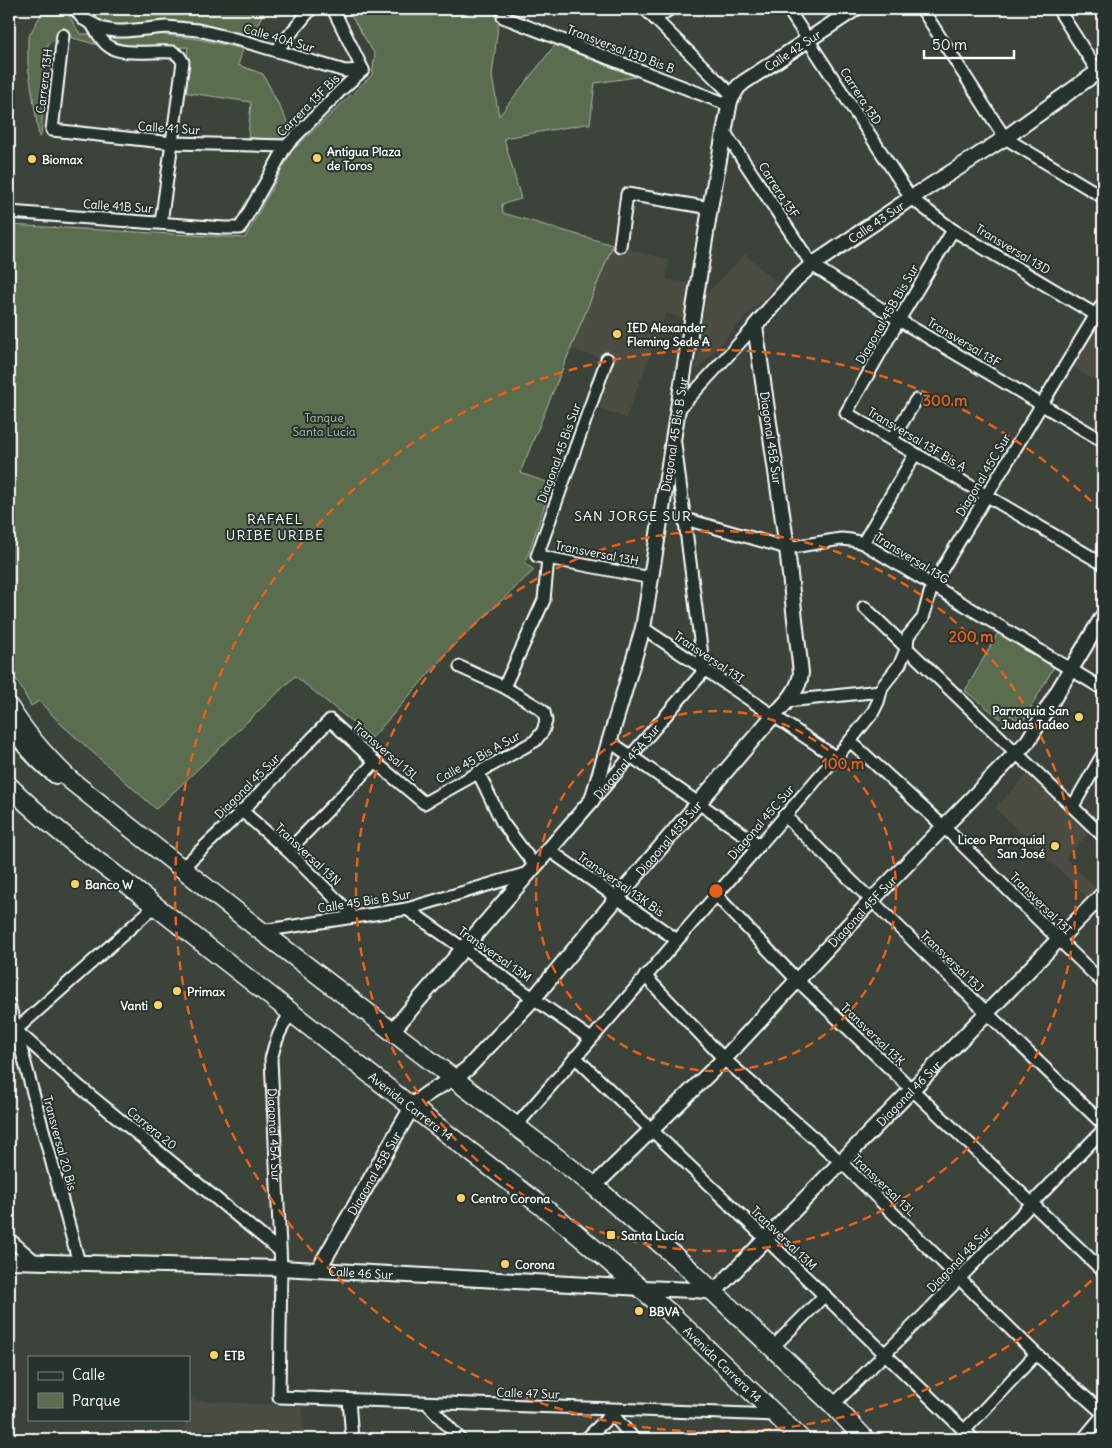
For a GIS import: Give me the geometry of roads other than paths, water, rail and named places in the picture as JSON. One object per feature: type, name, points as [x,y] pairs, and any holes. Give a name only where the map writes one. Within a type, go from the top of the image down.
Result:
[{"type":"main road","points":[[9,707],[23,730],[45,756],[69,779],[181,869],[594,1186],[680,1260],[833,1405],[865,1439]]},
{"type":"main road","points":[[9,723],[26,747],[39,761],[58,777],[92,797]]},
{"type":"main road","name":"Avenida Carrera 14","points":[[9,786],[34,812],[412,1107],[535,1200],[642,1288],[796,1436]]},
{"type":"street","name":"Calle 40A Sur","points":[[75,9],[83,19],[103,29],[115,32],[166,27],[198,30],[345,71],[363,70]]},
{"type":"street","points":[[276,51],[312,9]]},
{"type":"street","points":[[333,9],[363,70]]},
{"type":"street","points":[[645,9],[730,100]]},
{"type":"street","points":[[655,19],[670,9]]},
{"type":"street","name":"Carrera 13D","points":[[788,9],[910,198]]},
{"type":"street","name":"Calle 42 Sur","points":[[730,100],[738,87],[744,82],[855,9]]},
{"type":"street","points":[[922,9],[1005,138],[1103,197]]},
{"type":"street","points":[[1058,9],[1102,71]]},
{"type":"street","name":"Transversal 13D Bis B","points":[[503,17],[730,100]]},
{"type":"street","points":[[83,19],[93,25],[108,47],[124,52],[174,52],[183,62],[161,223]]},
{"type":"street","name":"Carrera 13H","points":[[52,130],[63,35]]},
{"type":"street","name":"Carrera 13F Bis","points":[[224,228],[240,228],[286,146],[363,70]]},
{"type":"street","name":"Calle 43 Sur","points":[[678,410],[796,279],[812,265],[910,198],[1005,138],[1102,71]]},
{"type":"street","name":"Diagonal 45 Bis B Sur","points":[[592,800],[642,628],[710,208],[730,100]]},
{"type":"street","name":"Calle 41 Sur","points":[[52,130],[173,143],[286,146]]},
{"type":"street","name":"Carrera 13F","points":[[724,131],[812,265]]},
{"type":"street","points":[[620,246],[627,194],[710,208]]},
{"type":"street","name":"Transversal 13D","points":[[910,198],[953,230],[1100,317]]},
{"type":"street","name":"Calle 41B Sur","points":[[9,212],[224,228]]},
{"type":"street","name":"Diagonal 45B Bis Sur","points":[[846,413],[953,230]]},
{"type":"street","name":"Transversal 13F","points":[[812,265],[899,320],[1103,441]]},
{"type":"street","name":"Diagonal 45C Sur","points":[[516,1126],[850,741],[873,712],[878,702],[880,690],[900,664],[907,648],[908,636],[924,618],[932,586],[1042,405],[1100,317],[1103,303]]},
{"type":"street","name":"Diagonal 45B Sur","points":[[318,1270],[412,1107],[421,1098],[462,1074],[534,998],[698,803],[788,701],[798,686],[801,673],[787,548],[755,326]]},
{"type":"street","name":"Diagonal 45 Bis Sur","points":[[504,687],[544,600],[542,557],[607,359]]},
{"type":"street","points":[[892,439],[916,400]]},
{"type":"street","name":"Transversal 13F Bis A","points":[[846,413],[1103,564]]},
{"type":"street","points":[[674,435],[704,671]]},
{"type":"street","points":[[863,544],[915,454]]},
{"type":"street","name":"Transversal 13G","points":[[685,519],[787,548],[841,540],[851,540],[863,544],[1103,689]]},
{"type":"street","name":"Transversal 13H","points":[[542,557],[651,578]]},
{"type":"street","points":[[864,607],[1103,836]]},
{"type":"street","name":"Diagonal 45F Sur","points":[[594,1186],[724,1059],[871,901],[1028,741],[1103,616]]},
{"type":"street","name":"Transversal 13I","points":[[642,628],[835,757]]},
{"type":"street","points":[[460,667],[504,687]]},
{"type":"street","name":"Diagonal 45A Sur","points":[[392,1031],[704,671]]},
{"type":"street","name":"Calle 45 Bis A Sur","points":[[424,803],[535,741],[543,731],[546,721],[544,712],[504,687]]},
{"type":"street","points":[[788,701],[880,690]]},
{"type":"street","name":"Transversal 13L","points":[[330,720],[375,762],[424,803]]},
{"type":"street","name":"Diagonal 45 Sur","points":[[181,869],[242,812],[330,720]]},
{"type":"street","points":[[609,741],[759,845]]},
{"type":"street","name":"Transversal 13I","points":[[850,741],[944,827],[1103,982]]},
{"type":"street","points":[[1073,806],[1103,754]]},
{"type":"street","points":[[288,851],[375,762]]},
{"type":"street","points":[[478,772],[502,822],[532,870]]},
{"type":"street","name":"Transversal 13N","points":[[242,812],[288,851],[354,917]]},
{"type":"street","name":"Transversal 13J","points":[[784,815],[1103,1124]]},
{"type":"street","name":"Transversal 13K Bis","points":[[549,850],[676,940]]},
{"type":"street","name":"Calle 45 Bis B Sur","points":[[261,931],[407,909],[532,870]]},
{"type":"street","name":"Diagonal 46 Sur","points":[[714,1292],[1103,894]]},
{"type":"street","name":"Transversal 13K","points":[[716,895],[797,980],[1103,1271]]},
{"type":"street","points":[[11,1030],[155,906]]},
{"type":"street","name":"Transversal 13M","points":[[407,909],[591,1039]]},
{"type":"street","name":"Transversal 13L","points":[[645,976],[724,1059],[841,1162],[1036,1354],[1103,1414]]},
{"type":"street","name":"Transversal 20 Bis","points":[[9,1004],[11,1030],[78,1263]]},
{"type":"street","name":"Diagonal 45A Sur","points":[[280,1260],[271,1058],[274,1043],[284,1021],[292,1012]]},
{"type":"street","name":"Carrera 20","points":[[11,1030],[80,1087],[280,1260]]},
{"type":"street","name":"Transversal 13M","points":[[575,1057],[973,1439]]},
{"type":"street","name":"Diagonal 48 Sur","points":[[833,1405],[1103,1130]]},
{"type":"street","points":[[9,1239],[36,1262]]},
{"type":"street","name":"Calle 46 Sur","points":[[9,1261],[78,1263],[280,1260],[318,1270],[714,1292]]},
{"type":"street","name":"Calle 47 Sur","points":[[280,1260],[279,1397],[614,1412],[776,1415]]},
{"type":"street","points":[[780,1340],[825,1295]]},
{"type":"street","points":[[964,1430],[1036,1354]]},
{"type":"street","points":[[349,1400],[352,1439]]},
{"type":"street","points":[[427,1403],[460,1439]]},
{"type":"street","points":[[586,1439],[614,1412],[634,1439]]},
{"type":"street","points":[[1083,1439],[1103,1414]]},
{"type":"place","name":"Antigua Plaza de Toros","points":[[317,158]]},
{"type":"place","name":"Biomax","points":[[32,159]]},
{"type":"place","name":"IED Alexander Fleming Sede A","points":[[617,334]]},
{"type":"place","name":"Parroquia San Judas Tadeo","points":[[1079,717]]},
{"type":"place","name":"Liceo Parroquial San José","points":[[1055,846]]},
{"type":"place","name":"Banco W","points":[[75,884]]},
{"type":"place","name":"Primax","points":[[177,991]]},
{"type":"place","name":"Vanti","points":[[158,1005]]},
{"type":"place","name":"Centro Corona","points":[[461,1198]]},
{"type":"place","name":"Santa Lucía","points":[[611,1235]]},
{"type":"place","name":"Corona","points":[[505,1264]]},
{"type":"place","name":"BBVA","points":[[639,1311]]},
{"type":"place","name":"ETB","points":[[214,1355]]},
{"type":"district","name":"SAN JORGE SUR","points":[[633,516]]},
{"type":"district","name":"RAFAEL URIBE URIBE","points":[[275,528]]},
{"type":"park label","name":"Tanque Santa Lucía","points":[[324,424]]}]
